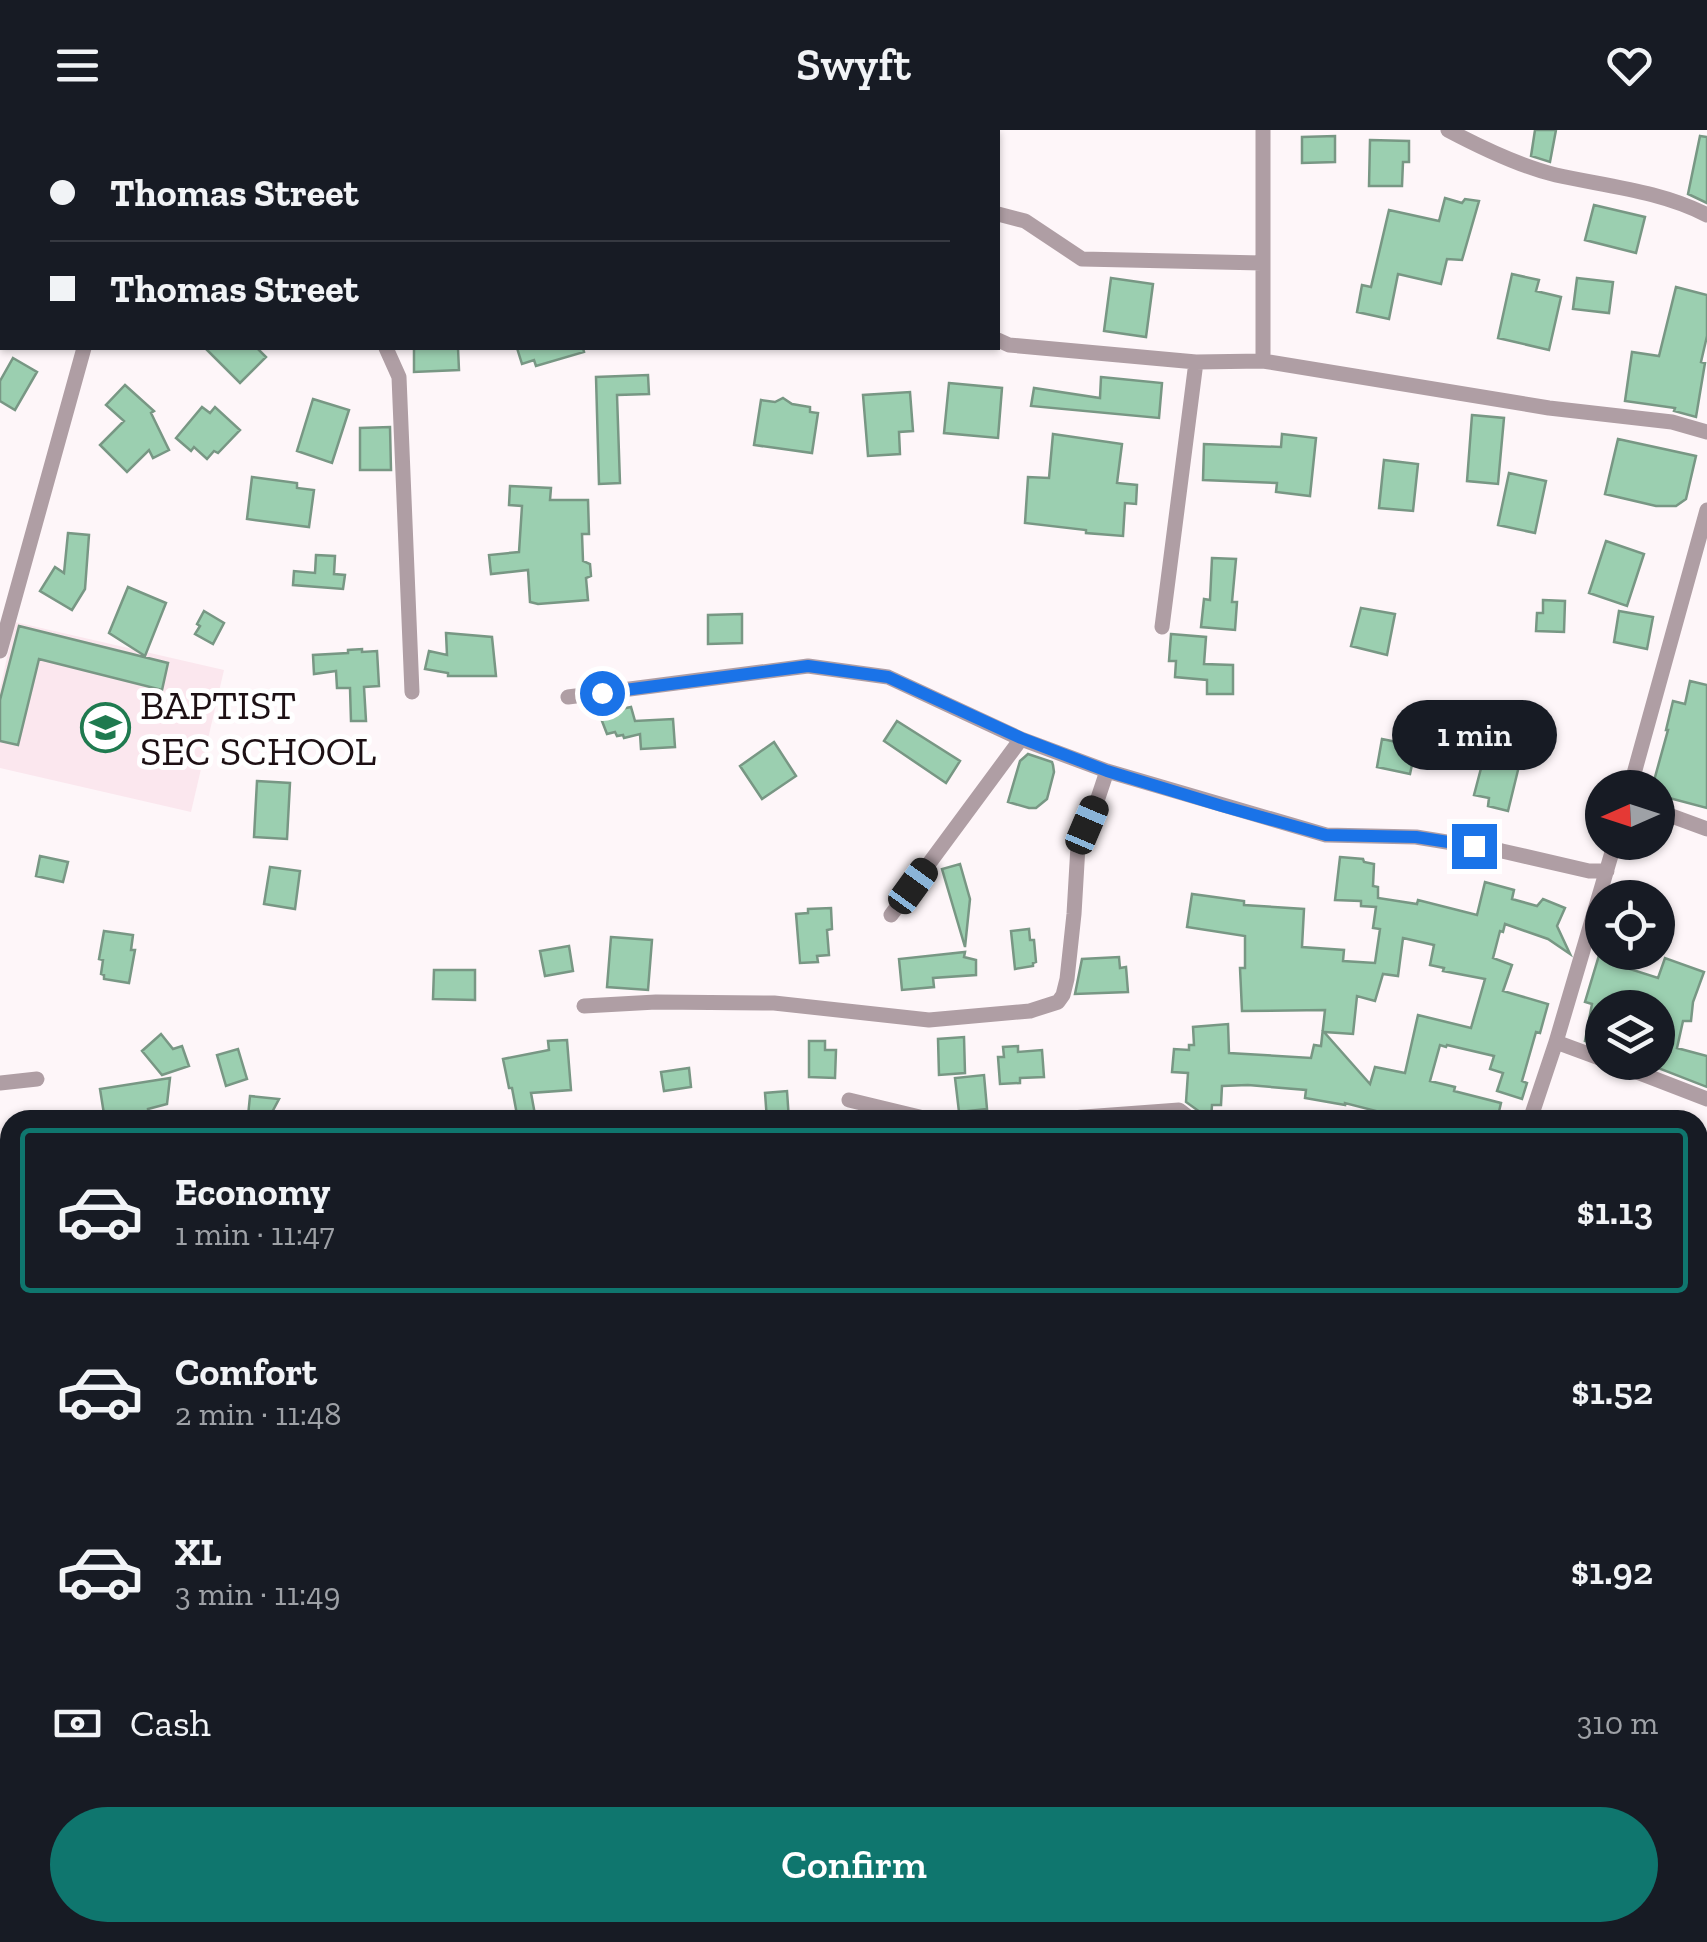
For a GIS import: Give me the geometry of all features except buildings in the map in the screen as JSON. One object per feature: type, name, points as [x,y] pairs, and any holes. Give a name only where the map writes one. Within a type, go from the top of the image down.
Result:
[{"type":"street","points":[[1263,130],[1263,361]]},
{"type":"street","points":[[1448,130],[1480,148],[1550,173],[1683,202],[1707,215]]},
{"type":"street","points":[[1000,215],[1025,222],[1082,259],[1262,263]]},
{"type":"street","points":[[1000,341],[1196,362],[1263,361],[1549,408],[1672,422],[1707,432]]},
{"type":"street","points":[[0,651],[84,350]]},
{"type":"street","points":[[387,350],[400,376],[412,692]]},
{"type":"street","points":[[1162,628],[1196,362]]},
{"type":"street","points":[[1635,770],[1707,510]]},
{"type":"street","points":[[568,698],[808,666],[888,677],[1021,738],[1107,771],[1326,835],[1416,837],[1502,850],[1588,871],[1606,871]]},
{"type":"street","points":[[891,915],[1021,738]]},
{"type":"street","points":[[584,1006],[774,1003],[929,1020],[1030,1011],[1058,1002],[1067,979],[1078,846],[1107,771]]},
{"type":"street","points":[[1675,817],[1707,829]]},
{"type":"street","points":[[1533,1110],[1609,860]]},
{"type":"street","points":[[1556,1042],[1585,1053]]},
{"type":"street","points":[[0,1083],[37,1079]]},
{"type":"street","points":[[1658,1080],[1707,1099]]},
{"type":"street","points":[[848,1100],[890,1110]]},
{"type":"shaded area","name":"BAPTIST SEC SCHOOL","points":[[15,622],[224,670],[191,812],[0,768],[0,689]]},
{"type":"place","name":"BAPTIST SEC SCHOOL","points":[[105,728]]},
{"type":"route","points":[[602,693],[808,666],[888,677],[1021,738],[1107,771],[1222,806],[1326,835],[1416,837],[1474,846]]}]
